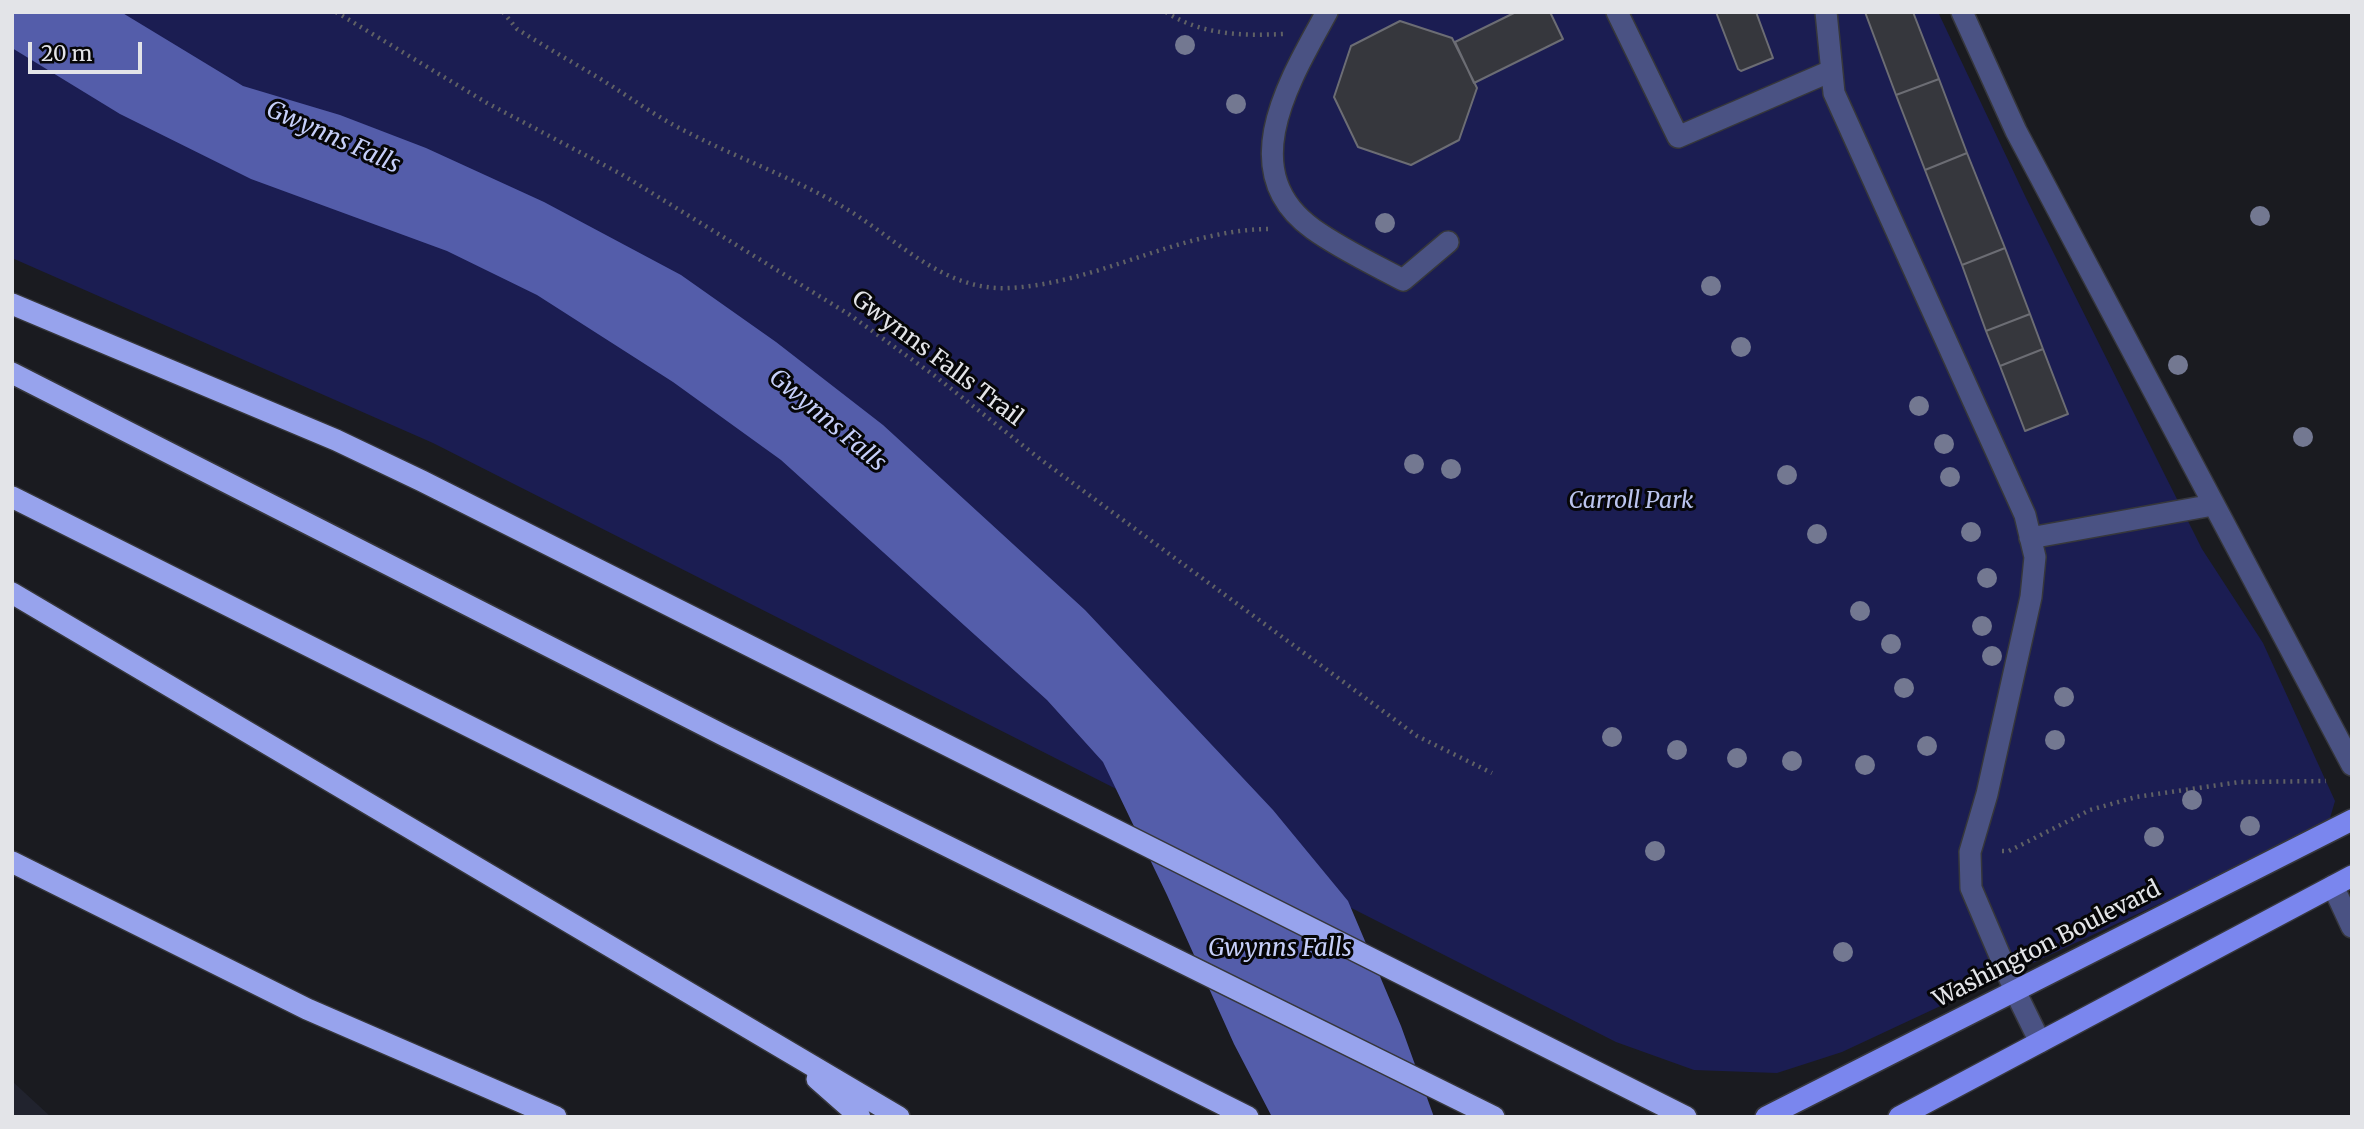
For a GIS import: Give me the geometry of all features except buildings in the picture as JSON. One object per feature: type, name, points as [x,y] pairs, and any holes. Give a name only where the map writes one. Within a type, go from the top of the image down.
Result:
[{"type":"highway","points":[[12,304],[348,446],[1686,1117]]},
{"type":"highway","points":[[12,373],[725,736],[1494,1117]]},
{"type":"highway","points":[[12,497],[860,920],[1248,1117]]},
{"type":"highway","points":[[12,593],[899,1117]]},
{"type":"highway","points":[[12,862],[307,1009],[547,1113]]},
{"type":"highway","points":[[778,1046],[860,1117]]},
{"type":"main road","name":"Washington Boulevard","points":[[1766,1117],[2352,820]]},
{"type":"main road","points":[[1899,1117],[2342,881]]},
{"type":"lane","points":[[1327,12],[1278,110],[1272,146],[1273,178],[1287,202],[1311,228],[1403,280],[1448,242]]},
{"type":"lane","points":[[1617,12],[1678,137],[1831,71]]},
{"type":"lane","points":[[1826,12],[1834,93],[2025,515],[2035,558],[2031,597],[1987,794],[1970,852],[1971,888],[2040,1042]]},
{"type":"lane","points":[[1964,13],[2016,131],[2352,765]]},
{"type":"lane","points":[[2030,538],[2213,505]]},
{"type":"lane","points":[[2342,881],[2352,927]]},
{"type":"path","name":"Gwynns Falls Trail","points":[[336,12],[488,103],[621,174],[850,314],[935,376],[1051,467],[1416,736],[1492,773]]},
{"type":"path","points":[[503,12],[517,29],[639,106],[685,132],[838,203],[950,278],[977,287],[1011,288],[1053,281],[1194,241],[1248,229],[1278,229]]},
{"type":"path","points":[[1166,12],[1210,31],[1248,35],[1316,33]]},
{"type":"path","points":[[1970,852],[2010,851],[2090,810],[2136,797],[2267,779],[2320,783]]},
{"type":"shaded area","points":[[12,1081],[51,1117],[12,1117]]},
{"type":"green space","name":"Carroll Park","points":[[12,12],[1938,12],[2026,198],[2202,549],[2263,643],[2335,801],[2328,825],[1842,1052],[1777,1073],[1694,1070],[1616,1042],[433,443],[12,258]]},
{"type":"water","name":"Gwynns Falls","points":[[12,12],[121,12],[243,86],[340,115],[426,148],[544,202],[681,275],[776,342],[883,425],[1085,610],[1273,810],[1348,901],[1401,1026],[1434,1117],[1272,1117],[1234,1044],[1103,762],[1047,700],[781,460],[673,382],[537,295],[447,251],[251,179],[120,114],[12,48]]}]
